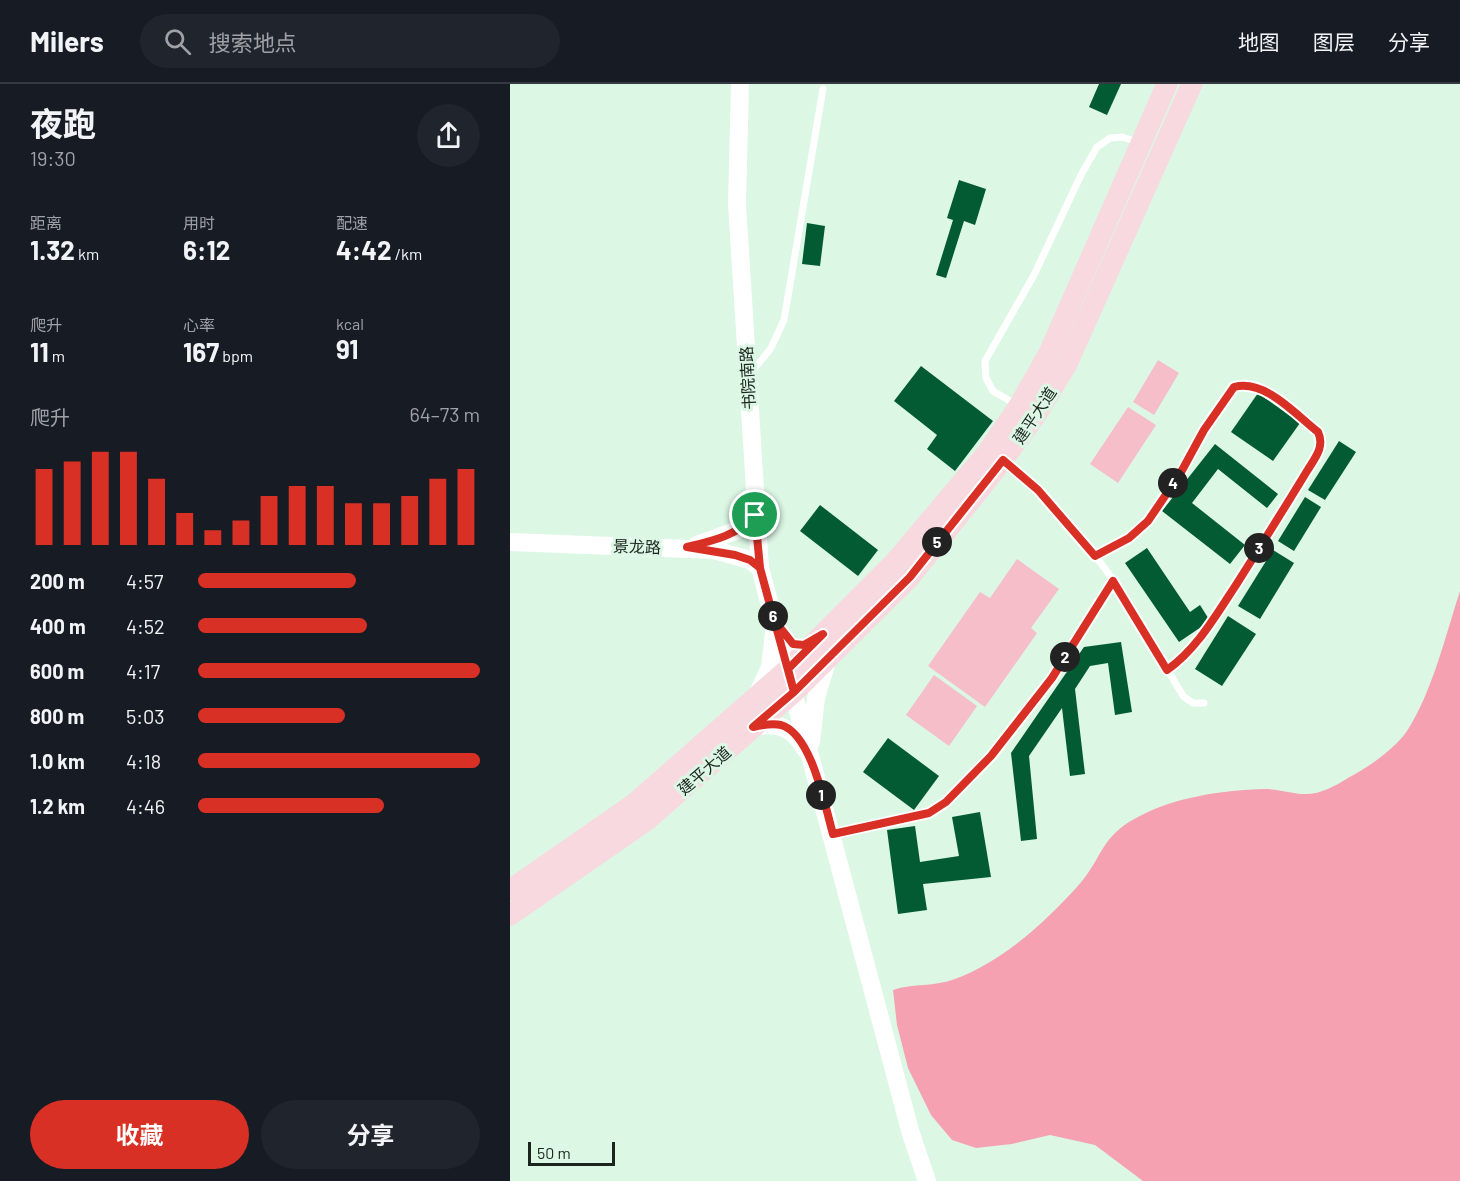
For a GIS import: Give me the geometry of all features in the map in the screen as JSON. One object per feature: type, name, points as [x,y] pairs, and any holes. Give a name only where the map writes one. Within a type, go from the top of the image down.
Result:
[{"type":"main road","name":"建平大道","points":[[510,890],[634,804],[788,669],[894,563],[987,453],[1019,406],[1050,353],[1167,84]]},
{"type":"main road","name":"建平大道","points":[[510,915],[647,820],[794,692],[910,577],[1003,460],[1036,415],[1067,363],[1192,84]]},
{"type":"street","points":[[730,84],[737,204]]},
{"type":"street","name":"书院南路","points":[[741,84],[737,204],[760,568],[833,834],[911,1134],[927,1181]]},
{"type":"street","points":[[687,547],[712,541],[746,527],[755,515]]},
{"type":"street","name":"景龙路","points":[[510,542],[687,547],[735,555],[750,560],[760,568]]},
{"type":"street","points":[[774,620],[793,644],[804,645],[823,634]]},
{"type":"street","points":[[754,698],[770,667],[774,620]]},
{"type":"street","points":[[811,759],[814,710],[828,658]]},
{"type":"street","points":[[753,727],[767,724],[788,728],[811,759]]},
{"type":"lane","points":[[747,377],[771,348],[784,320],[823,89]]},
{"type":"lane","points":[[1019,406],[993,391],[986,378],[985,361],[1034,275],[1080,175],[1097,147],[1110,138],[1131,139],[1141,144]]},
{"type":"lane","points":[[1095,556],[1129,538],[1148,521],[1180,474],[1204,430],[1234,387],[1246,384],[1261,388],[1318,432],[1321,447],[1257,552],[1193,647],[1167,670]]},
{"type":"lane","points":[[1003,460],[1038,490],[1095,556],[1113,581],[1184,697],[1192,703],[1204,703]]},
{"type":"lane","points":[[833,834],[929,813],[946,802],[991,756],[1052,678],[1113,581]]},
{"type":"shaded area","points":[[1158,360],[1179,373],[1154,415],[1133,402]]},
{"type":"shaded area","points":[[1128,407],[1156,425],[1118,483],[1090,464]]},
{"type":"shaded area","points":[[1017,559],[1059,589],[1031,628],[1037,633],[985,707],[928,666],[980,592],[990,598]]},
{"type":"shaded area","points":[[1460,591],[1460,1181],[1143,1181],[1095,1145],[1050,1135],[1012,1144],[976,1148],[952,1140],[931,1115],[908,1068],[897,1025],[893,990],[955,979],[1006,952],[1036,928],[1077,887],[1116,832],[1152,810],[1200,796],[1233,791],[1265,789],[1301,794],[1317,793],[1338,784],[1372,764],[1402,738],[1416,716],[1438,663]]},
{"type":"shaded area","points":[[934,675],[977,706],[949,746],[906,715]]},
{"type":"building","points":[[1099,84],[1121,84],[1107,115],[1089,107]]},
{"type":"building","points":[[959,180],[986,189],[975,225],[964,221],[946,278],[936,275],[953,220],[947,218]]},
{"type":"building","points":[[807,223],[825,226],[820,266],[802,264]]},
{"type":"building","points":[[921,366],[993,421],[955,471],[927,449],[937,435],[894,401]]},
{"type":"building","points":[[1258,393],[1300,423],[1273,461],[1231,432]]},
{"type":"building","points":[[1339,441],[1356,452],[1325,500],[1308,490]]},
{"type":"building","points":[[1215,444],[1278,494],[1267,508],[1218,469],[1192,503],[1245,545],[1230,564],[1162,511]]},
{"type":"building","points":[[1305,497],[1321,507],[1294,551],[1278,541]]},
{"type":"building","points":[[820,505],[878,550],[858,576],[800,531]]},
{"type":"building","points":[[1147,548],[1190,612],[1200,605],[1210,621],[1179,642],[1125,563]]},
{"type":"building","points":[[1273,550],[1294,563],[1260,619],[1238,606]]},
{"type":"building","points":[[1228,616],[1256,634],[1222,686],[1195,669]]},
{"type":"building","points":[[1121,642],[1132,712],[1115,715],[1108,663],[1090,666],[1075,689],[1085,774],[1070,776],[1062,708],[1029,756],[1037,839],[1021,841],[1011,753],[1084,647]]},
{"type":"building","points":[[888,738],[939,776],[914,810],[863,772]]},
{"type":"building","points":[[980,812],[991,877],[923,884],[927,910],[898,914],[887,830],[915,826],[920,862],[959,856],[952,817]]},
{"type":"route","points":[[755,515],[746,527],[712,541],[687,547],[735,555],[750,560],[760,568],[774,620],[781,632],[793,644],[804,645],[823,634],[788,669],[794,692],[910,577],[1003,460],[1038,490],[1095,556],[1129,538],[1148,521],[1180,474],[1204,430],[1234,387],[1246,384],[1261,388],[1318,432],[1321,439],[1321,447],[1257,552],[1214,619],[1186,657],[1167,670],[1113,581],[1052,678],[991,756],[946,802],[929,813],[833,834],[811,759],[802,744],[788,728],[780,725],[767,724],[753,727],[794,692],[760,568],[755,515]]}]
